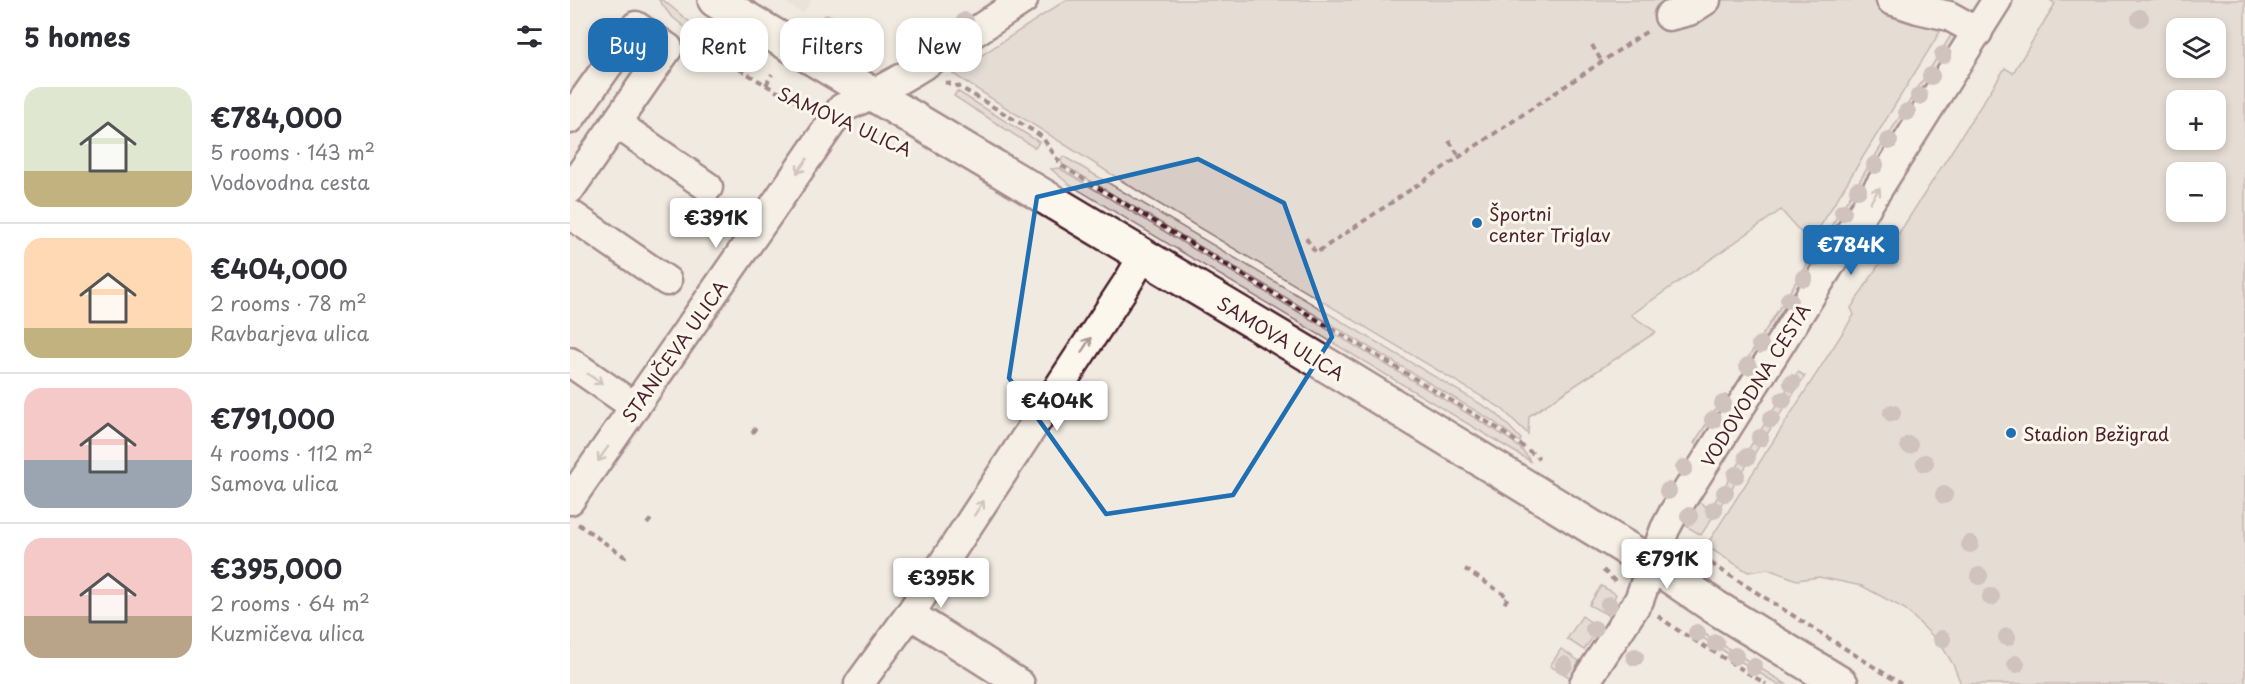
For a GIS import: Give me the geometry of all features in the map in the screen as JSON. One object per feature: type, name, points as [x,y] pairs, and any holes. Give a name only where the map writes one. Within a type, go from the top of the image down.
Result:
[{"type":"main road","name":"SAMOVA ULICA","points":[[715,0],[1348,378],[1652,564],[1715,607],[1841,684]]},
{"type":"street","name":"STANIČEVA ULICA","points":[[575,513],[635,407],[842,108],[873,95],[1023,0]]},
{"type":"street","points":[[1669,16],[1689,11],[1706,0]]},
{"type":"street","points":[[1891,0],[1949,16],[1978,32]]},
{"type":"street","name":"VODOVODNA CESTA","points":[[1584,684],[1639,600],[1674,512],[1997,0]]},
{"type":"street","points":[[570,189],[668,48],[636,26],[574,104]]},
{"type":"street","points":[[616,123],[708,187]]},
{"type":"street","points":[[570,214],[667,281]]},
{"type":"street","points":[[859,684],[910,614],[1143,256]]},
{"type":"street","points":[[570,362],[635,407]]},
{"type":"street","points":[[910,614],[1020,684]]},
{"type":"path","points":[[1306,238],[1316,253],[1669,16]]},
{"type":"path","points":[[1592,45],[1602,62]]},
{"type":"path","name":"SAMOVA ULICA","points":[[744,72],[813,110],[835,118]]},
{"type":"path","points":[[766,85],[772,74]]},
{"type":"path","points":[[1449,141],[1461,157]]},
{"type":"path","name":"SAMOVA ULICA","points":[[1050,149],[1062,166],[1497,428],[1540,460]]},
{"type":"path","points":[[708,187],[711,197],[757,231]]},
{"type":"path","points":[[752,433],[757,426]]},
{"type":"path","points":[[575,513],[626,557],[623,560]]},
{"type":"path","points":[[647,524],[652,518]]},
{"type":"path","points":[[1678,537],[1715,566],[1901,684]]},
{"type":"path","points":[[1465,569],[1509,597],[1503,606]]},
{"type":"path","points":[[1656,615],[1766,684]]},
{"type":"path","points":[[1676,629],[1682,620]]},
{"type":"highlighted area","points":[[1198,159],[1284,203],[1332,337],[1233,495],[1106,514],[1009,378],[1037,197]]},
{"type":"shaded area","points":[[659,0],[663,0],[685,18],[680,18],[680,23],[670,15]]},
{"type":"shaded area","points":[[781,0],[812,0],[803,13]]},
{"type":"shaded area","name":"Športni center Triglav","points":[[1066,0],[1872,0],[1943,27],[1810,243],[1781,210],[1631,315],[1656,332],[1529,416],[1528,434],[1501,408],[1146,196],[953,74],[982,72],[982,55]]},
{"type":"shaded area","name":"Stadion Bežigrad","points":[[2050,0],[2245,0],[2245,684],[1961,684],[1953,664],[1940,643],[1905,609],[1862,586],[1819,577],[1797,580],[1768,569],[1748,572],[1706,546],[1854,315],[1851,308],[2005,68],[2013,73],[2055,4]]},
{"type":"shaded area","points":[[1953,32],[1956,38],[1749,370],[1743,366]]},
{"type":"shaded area","points":[[957,91],[1039,142],[1035,148],[954,96]]},
{"type":"shaded area","points":[[1063,156],[1496,413],[1521,439],[1520,442],[1493,421],[1062,164]]},
{"type":"shaded area","points":[[1059,168],[1495,430],[1510,440],[1530,461],[1070,185],[1051,169]]},
{"type":"shaded area","points":[[1798,372],[1805,376],[1701,535],[1678,521],[1696,500],[1710,509]]},
{"type":"shaded area","points":[[1725,395],[1731,398],[1701,447],[1694,443]]},
{"type":"shaded area","points":[[1601,586],[1616,594],[1608,615],[1589,605]]},
{"type":"shaded area","points":[[1582,616],[1599,628],[1584,650],[1567,639]]},
{"type":"shaded area","points":[[1695,628],[1786,684],[1777,684],[1693,632]]},
{"type":"shaded area","points":[[1561,649],[1579,661],[1571,678],[1550,666]]},
{"type":"place","name":"Športni center Triglav","points":[[1477,223]]},
{"type":"place","name":"Stadion Bežigrad","points":[[2011,433]]}]
